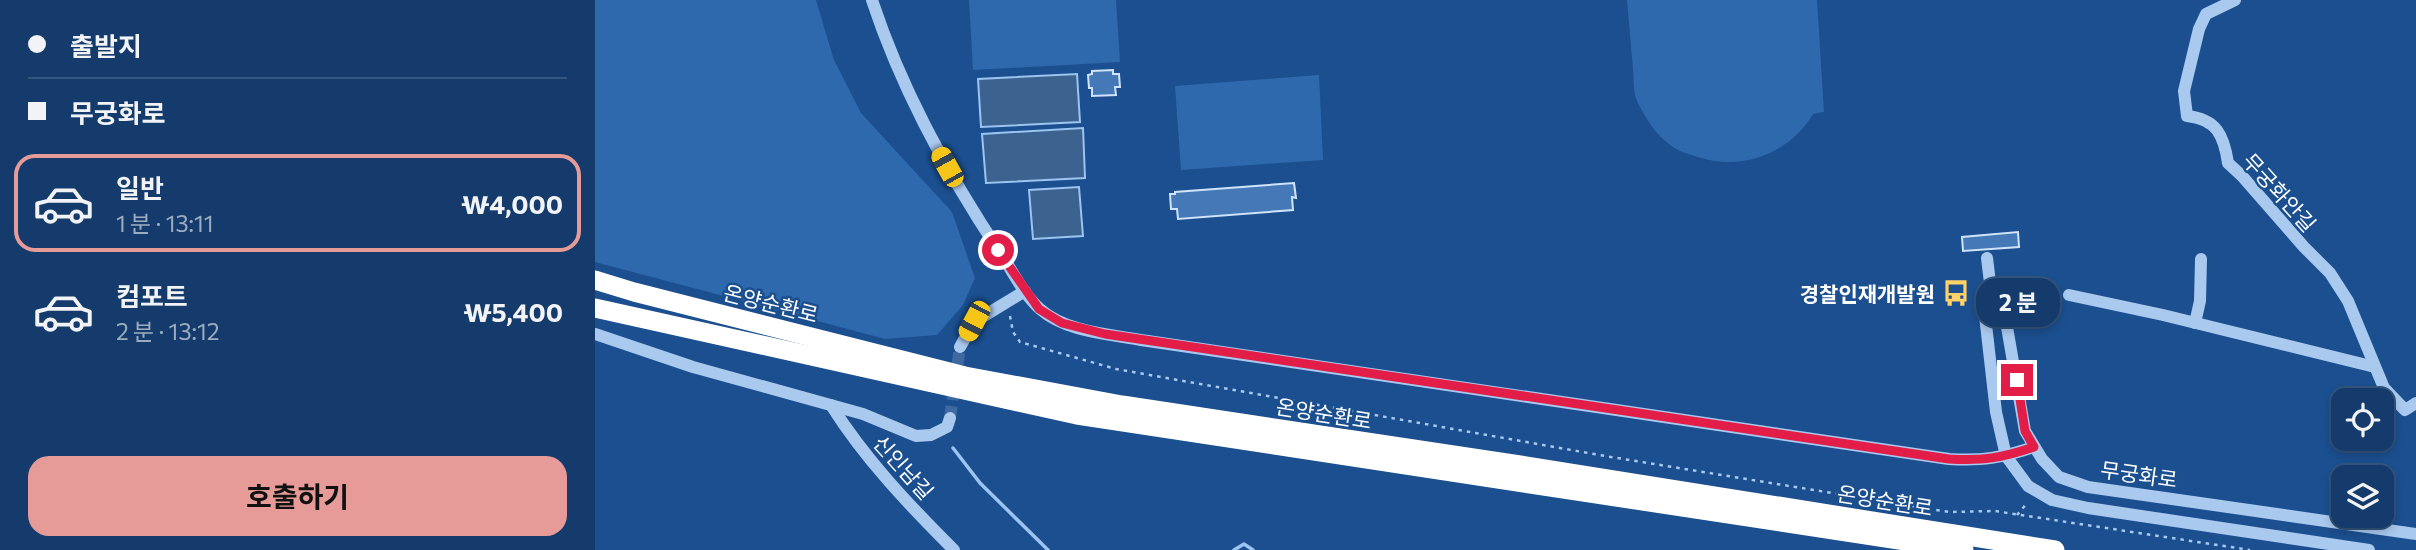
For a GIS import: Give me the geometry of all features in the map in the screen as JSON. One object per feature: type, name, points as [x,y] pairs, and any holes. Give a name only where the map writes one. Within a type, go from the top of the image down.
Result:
[{"type":"highway","name":"온양순환로","points":[[595,281],[965,376],[1122,405],[2055,550]]},
{"type":"highway","name":"온양순환로","points":[[595,308],[1077,415],[1650,500],[1964,550]]},
{"type":"street","points":[[872,0],[899,68],[936,146],[970,208],[1039,309],[1062,323],[1117,336],[1949,459],[1979,461],[2034,447]]},
{"type":"street","name":"무궁화안길","points":[[2235,0],[2206,14],[2184,90],[2187,116],[2200,117],[2213,125],[2224,141],[2228,163],[2330,273],[2348,301],[2384,388],[2406,410],[2416,403]]},
{"type":"street","name":"무궁화로","points":[[1987,258],[1991,291],[1984,307],[1996,412],[2006,456],[2028,486],[2052,500],[2088,508],[2369,550]]},
{"type":"street","points":[[2195,323],[2200,301],[2201,259]]},
{"type":"street","points":[[960,347],[974,321],[1025,291]]},
{"type":"street","name":"무궁화로","points":[[1991,291],[2003,304],[2025,431],[2034,447],[2059,477],[2088,486],[2416,534]]},
{"type":"street","points":[[2069,295],[2375,367]]},
{"type":"street","points":[[595,334],[693,367],[863,414],[916,436],[931,435],[947,427],[950,418]]},
{"type":"street","name":"신인남길","points":[[831,405],[849,434],[886,479],[954,550]]},
{"type":"path","points":[[1001,305],[1010,316],[1013,332],[1020,342],[1116,369],[1619,459],[1949,512],[1995,511],[2250,550]]},
{"type":"path","points":[[2018,515],[2037,491]]},
{"type":"shaded area","points":[[595,0],[816,0],[834,60],[861,113],[952,212],[975,278],[963,305],[937,335],[885,339],[595,262]]},
{"type":"shaded area","points":[[969,0],[1116,0],[1120,62],[973,70]]},
{"type":"shaded area","points":[[1627,0],[1817,0],[1824,112],[1813,114],[1792,139],[1778,149],[1748,160],[1715,161],[1675,149],[1655,130],[1636,97]]},
{"type":"shaded area","points":[[1077,74],[1080,122],[981,127],[978,79]]},
{"type":"shaded area","points":[[1319,75],[1323,160],[1181,170],[1175,86]]},
{"type":"shaded area","points":[[1083,128],[1085,178],[986,183],[982,134]]},
{"type":"shaded area","points":[[1079,187],[1083,236],[1033,239],[1029,190]]},
{"type":"building","points":[[1113,70],[1113,74],[1119,74],[1120,87],[1115,87],[1116,95],[1092,96],[1088,75],[1092,74],[1092,71]]},
{"type":"building","points":[[1294,183],[1296,198],[1292,197],[1293,210],[1178,219],[1177,209],[1171,209],[1170,194],[1175,192]]},
{"type":"building","points":[[2018,232],[2019,247],[1963,251],[1962,237]]},
{"type":"waterway","points":[[953,448],[980,483],[1048,550]]},
{"type":"waterway","points":[[1234,550],[1244,544],[1253,550]]},
{"type":"tunnel","points":[[950,418],[960,347]]},
{"type":"place","name":"경찰인재개발원","points":[[1956,293]]},
{"type":"route","points":[[998,250],[1039,309],[1062,323],[1105,334],[1949,459],[1979,461],[2034,447],[2025,431],[2017,380]]}]
